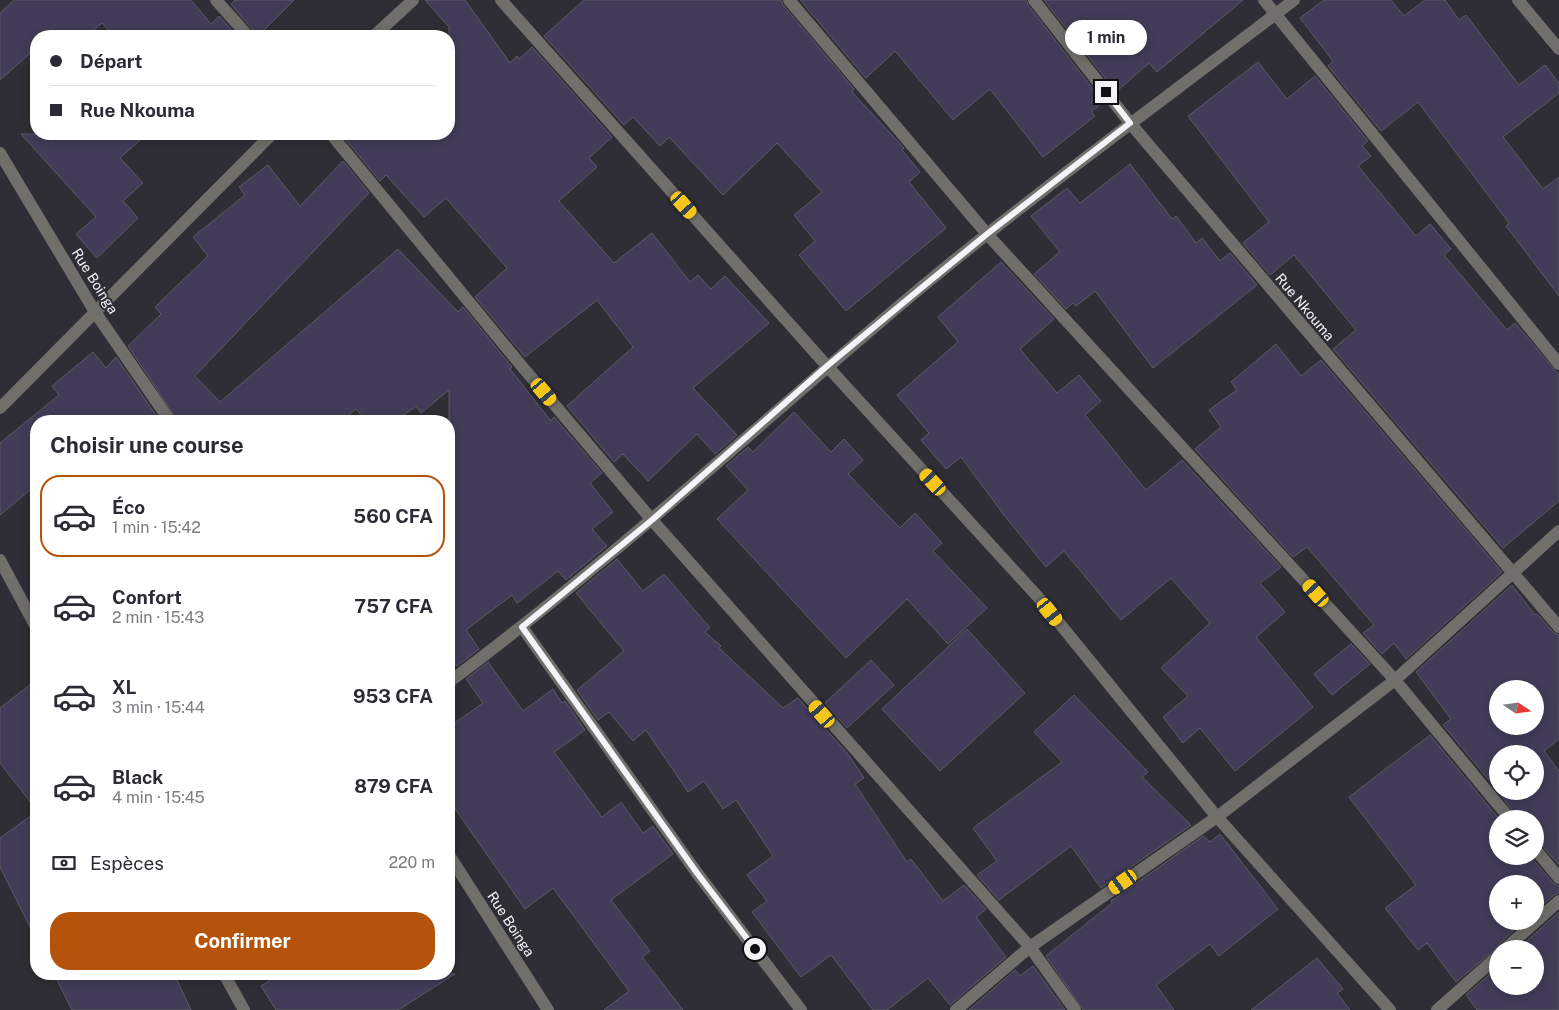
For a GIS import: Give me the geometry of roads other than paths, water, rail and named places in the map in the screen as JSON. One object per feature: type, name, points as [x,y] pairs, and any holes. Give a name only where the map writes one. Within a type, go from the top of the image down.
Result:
[{"type":"street","points":[[216,0],[243,30]]},
{"type":"street","points":[[380,30],[413,0]]},
{"type":"street","points":[[501,0],[827,366],[1038,597],[1217,817],[1390,1010]]},
{"type":"street","points":[[789,0],[987,234],[1395,680],[1503,810]]},
{"type":"street","name":"Rue Nkouma","points":[[1034,0],[1130,123],[1512,575],[1559,627]]},
{"type":"street","points":[[1264,0],[1559,364]]},
{"type":"street","points":[[455,677],[522,627],[652,520],[827,366],[987,234],[1130,123],[1294,0]]},
{"type":"street","points":[[1518,0],[1559,49]]},
{"type":"street","points":[[0,408],[266,140]]},
{"type":"street","points":[[336,140],[520,364],[652,520],[1030,947],[1076,1010]]},
{"type":"street","name":"Rue Boinga","points":[[0,153],[95,312],[166,415]]},
{"type":"street","points":[[956,1010],[1030,947],[1217,817],[1395,680],[1559,531]]},
{"type":"street","points":[[0,560],[30,616]]},
{"type":"street","points":[[522,627],[697,873],[801,1010]]},
{"type":"street","points":[[1544,860],[1559,878]]},
{"type":"street","name":"Rue Boinga","points":[[455,863],[548,1010]]},
{"type":"street","points":[[1516,940],[1559,901]]},
{"type":"street","points":[[1437,1010],[1489,964]]},
{"type":"street","points":[[227,980],[244,1010]]}]
